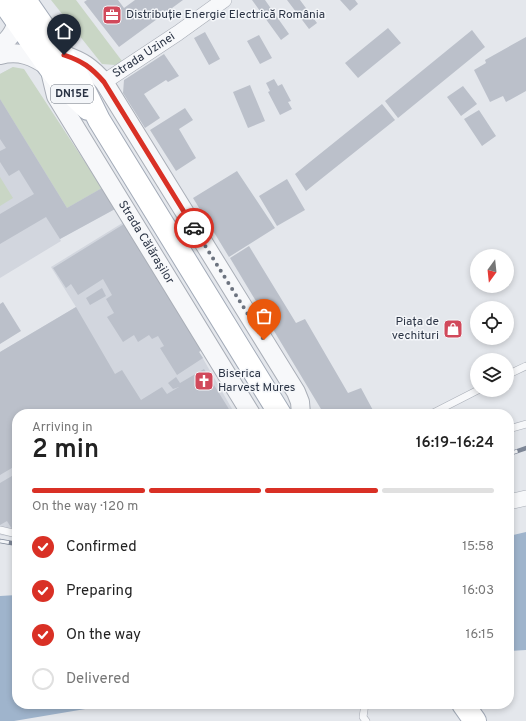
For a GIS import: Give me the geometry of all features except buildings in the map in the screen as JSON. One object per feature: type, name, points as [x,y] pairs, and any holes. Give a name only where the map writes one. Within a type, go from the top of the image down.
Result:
[{"type":"main road","name":"Strada Călărașilor","points":[[2,0],[22,12],[56,61],[66,88],[99,120],[277,409]]},
{"type":"main road","points":[[466,709],[474,721]]},
{"type":"street","name":"Strada Uzinei","points":[[0,55],[11,52],[26,54],[41,61],[81,61],[95,71],[104,82],[178,33],[224,0]]},
{"type":"street","points":[[0,46],[11,36],[22,12]]},
{"type":"street","name":"Strada Călărașilor","points":[[56,61],[56,96],[248,409]]},
{"type":"street","points":[[104,82],[296,392],[300,402],[301,409]]},
{"type":"street","points":[[514,501],[526,498]]},
{"type":"lane","points":[[514,372],[526,366]]},
{"type":"lane","points":[[441,409],[470,394]]},
{"type":"lane","points":[[514,428],[526,424]]},
{"type":"lane","points":[[0,530],[12,533]]},
{"type":"lane","points":[[364,709],[363,717],[366,721]]},
{"type":"shaded area","points":[[13,67],[115,209],[60,239],[61,241],[0,278],[0,74]]},
{"type":"shaded area","points":[[124,222],[232,409],[12,409],[12,537],[0,535],[0,352],[76,307],[51,267]]},
{"type":"green space","points":[[51,0],[76,0],[122,61],[115,65],[102,64]]},
{"type":"green space","points":[[13,67],[24,69],[102,188],[67,208],[0,99],[0,74]]},
{"type":"green space","points":[[0,177],[13,198],[0,206]]},
{"type":"water","points":[[526,532],[526,650],[514,651],[514,535]]},
{"type":"water","points":[[12,595],[12,709],[85,709],[14,721],[0,721],[0,596]]},
{"type":"railway","points":[[514,452],[526,448]]},
{"type":"railway","points":[[0,541],[12,543]]},
{"type":"way so far","points":[[194,228],[264,340]]},
{"type":"place","name":"Distribuție Energie Electrică România","points":[[112,15]]},
{"type":"place","name":"Piața de vechituri","points":[[453,329]]},
{"type":"place","name":"Biserica Harvest Mures","points":[[204,381]]},
{"type":"route","points":[[64,55],[81,61],[95,71],[104,82],[194,228]]}]
